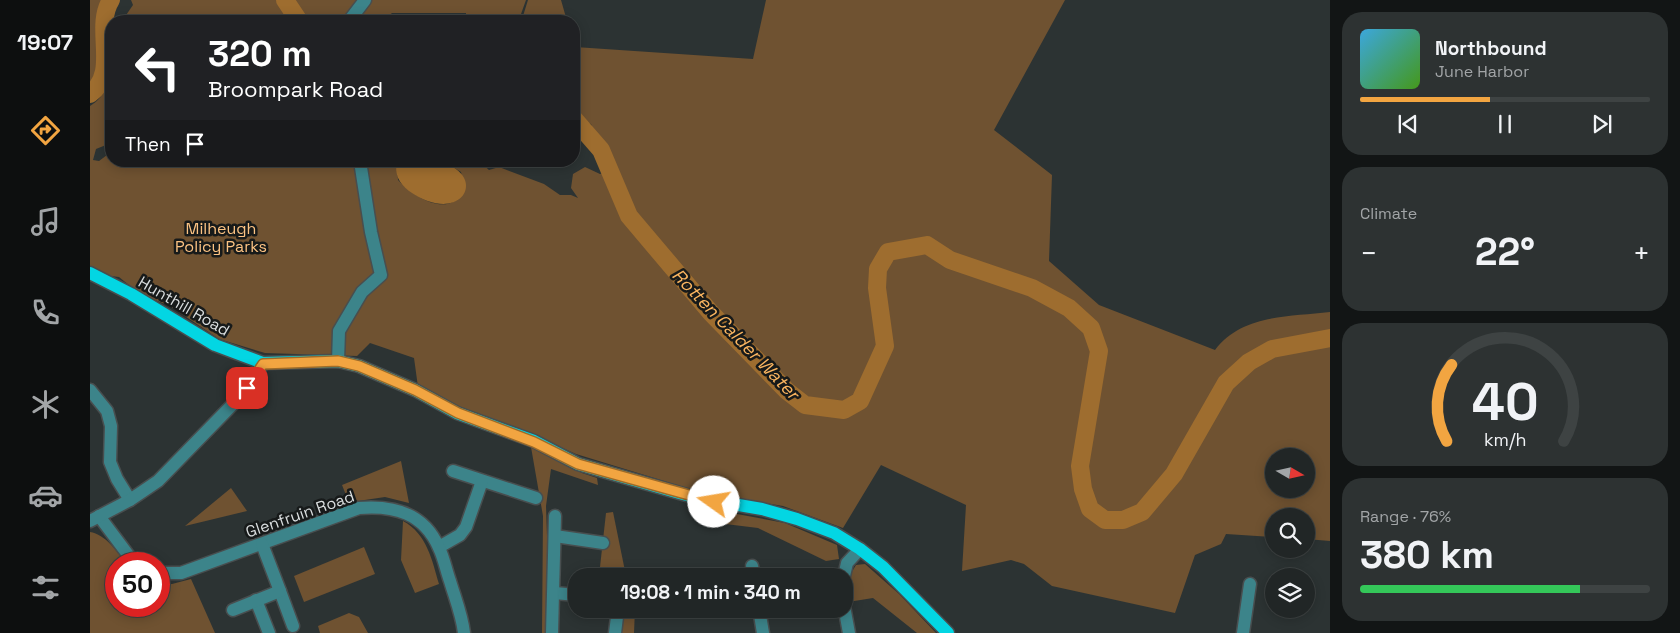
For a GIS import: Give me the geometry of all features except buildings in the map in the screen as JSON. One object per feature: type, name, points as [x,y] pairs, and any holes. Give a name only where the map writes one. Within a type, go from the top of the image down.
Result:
[{"type":"main road","name":"Hunthill Road","points":[[90,273],[131,294],[215,345],[263,364]]},
{"type":"main road","points":[[263,364],[338,361],[379,374],[444,407],[534,442],[578,464],[697,498],[762,509],[799,519],[834,533],[860,549],[883,567],[948,633]]},
{"type":"street","points":[[354,15],[365,0]]},
{"type":"street","points":[[338,361],[339,331],[362,292],[382,275],[371,232],[361,167]]},
{"type":"street","points":[[125,552],[94,519],[130,500],[166,474],[235,402],[253,381],[263,364]]},
{"type":"street","points":[[90,390],[107,411],[111,426],[110,462],[117,479],[130,500]]},
{"type":"street","points":[[453,471],[536,498]]},
{"type":"street","points":[[439,547],[460,535],[466,527],[482,481]]},
{"type":"street","name":"Glenfruin Road","points":[[170,573],[181,573],[359,508],[380,506],[394,508],[414,518],[439,547],[462,619],[464,633]]},
{"type":"street","points":[[552,633],[555,593],[555,516]]},
{"type":"street","points":[[555,536],[603,543]]},
{"type":"street","points":[[262,544],[293,626]]},
{"type":"street","points":[[846,568],[848,563],[860,549]]},
{"type":"street","points":[[1243,633],[1250,584]]},
{"type":"street","points":[[233,610],[280,591]]},
{"type":"street","points":[[555,593],[568,594]]},
{"type":"street","points":[[256,600],[269,633]]},
{"type":"street","points":[[615,633],[618,618]]},
{"type":"street","points":[[760,618],[763,633]]},
{"type":"street","points":[[846,618],[849,633]]},
{"type":"green space","points":[[90,0],[105,0],[101,9],[103,17],[105,16],[105,58],[102,78],[90,94]]},
{"type":"green space","points":[[131,0],[526,0],[522,15],[392,13],[390,15],[126,15],[133,5]]},
{"type":"green space","points":[[528,0],[561,0],[565,15],[523,15]]},
{"type":"green space","name":"Milheugh Policy Parks","points":[[766,0],[1065,0],[994,130],[1052,175],[1049,261],[1099,305],[1215,350],[1226,338],[1252,323],[1267,319],[1330,312],[1330,541],[1315,540],[1315,508],[1265,508],[1265,536],[1226,534],[1221,544],[1195,555],[1175,613],[1052,586],[1024,564],[1011,560],[962,571],[966,505],[881,465],[843,528],[783,506],[700,492],[576,454],[527,432],[480,416],[418,387],[414,358],[370,343],[357,356],[265,353],[219,339],[170,306],[140,294],[119,277],[102,275],[97,270],[90,268],[90,106],[96,102],[105,90],[105,145],[96,149],[93,160],[99,161],[105,156],[105,167],[397,167],[398,180],[405,187],[422,199],[441,204],[450,203],[458,199],[465,190],[461,172],[453,167],[486,167],[489,170],[499,167],[544,184],[560,195],[571,195],[578,198],[571,188],[573,174],[585,167],[600,174],[610,171],[591,124],[580,121],[580,47],[753,59]]},
{"type":"green space","points":[[531,447],[582,473],[597,478],[598,485],[551,469],[546,506],[547,536],[550,536],[548,633],[542,633],[543,516]]},
{"type":"green space","points":[[401,461],[409,503],[385,497],[358,501],[346,495],[342,485]]},
{"type":"green space","points":[[231,488],[247,511],[185,526]]},
{"type":"green space","points":[[699,507],[785,523],[837,545],[839,559],[826,561],[758,528],[701,521]]},
{"type":"green space","points":[[613,512],[624,568],[600,568],[606,513]]},
{"type":"green space","points":[[403,521],[411,526],[423,540],[431,557],[439,584],[415,593],[401,560]]},
{"type":"green space","points":[[90,532],[101,536],[117,552],[105,552],[105,617],[170,617],[170,584],[191,579],[215,633],[90,633]]},
{"type":"green space","points":[[364,547],[375,574],[304,602],[294,576]]},
{"type":"green space","points":[[865,564],[899,594],[936,633],[917,633],[873,598],[853,601],[853,570],[856,565]]},
{"type":"green space","points":[[349,613],[359,617],[368,633],[320,633],[318,626]]},
{"type":"green space","points":[[622,618],[635,618],[634,633],[621,633]]},
{"type":"shaded area","points":[[396,167],[452,167],[464,177],[466,187],[463,195],[455,202],[443,204],[428,201],[409,191],[402,185]]},
{"type":"waterway","name":"Rotten Calder Water","points":[[105,15],[111,0]]},
{"type":"waterway","name":"Rotten Calder Water","points":[[285,0],[295,15]]},
{"type":"waterway","name":"Rotten Calder Water","points":[[105,17],[105,62]]},
{"type":"waterway","name":"Rotten Calder Water","points":[[90,94],[99,85],[105,62]]},
{"type":"waterway","name":"Rotten Calder Water","points":[[580,126],[601,150],[629,216],[711,313],[787,391],[805,405],[844,410],[860,401],[885,346],[877,288],[878,269],[888,252],[927,245],[950,260],[1032,288],[1069,308],[1091,328],[1099,351],[1080,466],[1083,489],[1090,509],[1105,520],[1123,520],[1142,512],[1174,474],[1226,383],[1249,362],[1272,349],[1330,338]]},
{"type":"route","points":[[247,388],[263,364],[278,365],[301,360],[338,361],[359,366],[415,390],[444,407],[534,442],[578,464],[714,502]]}]
